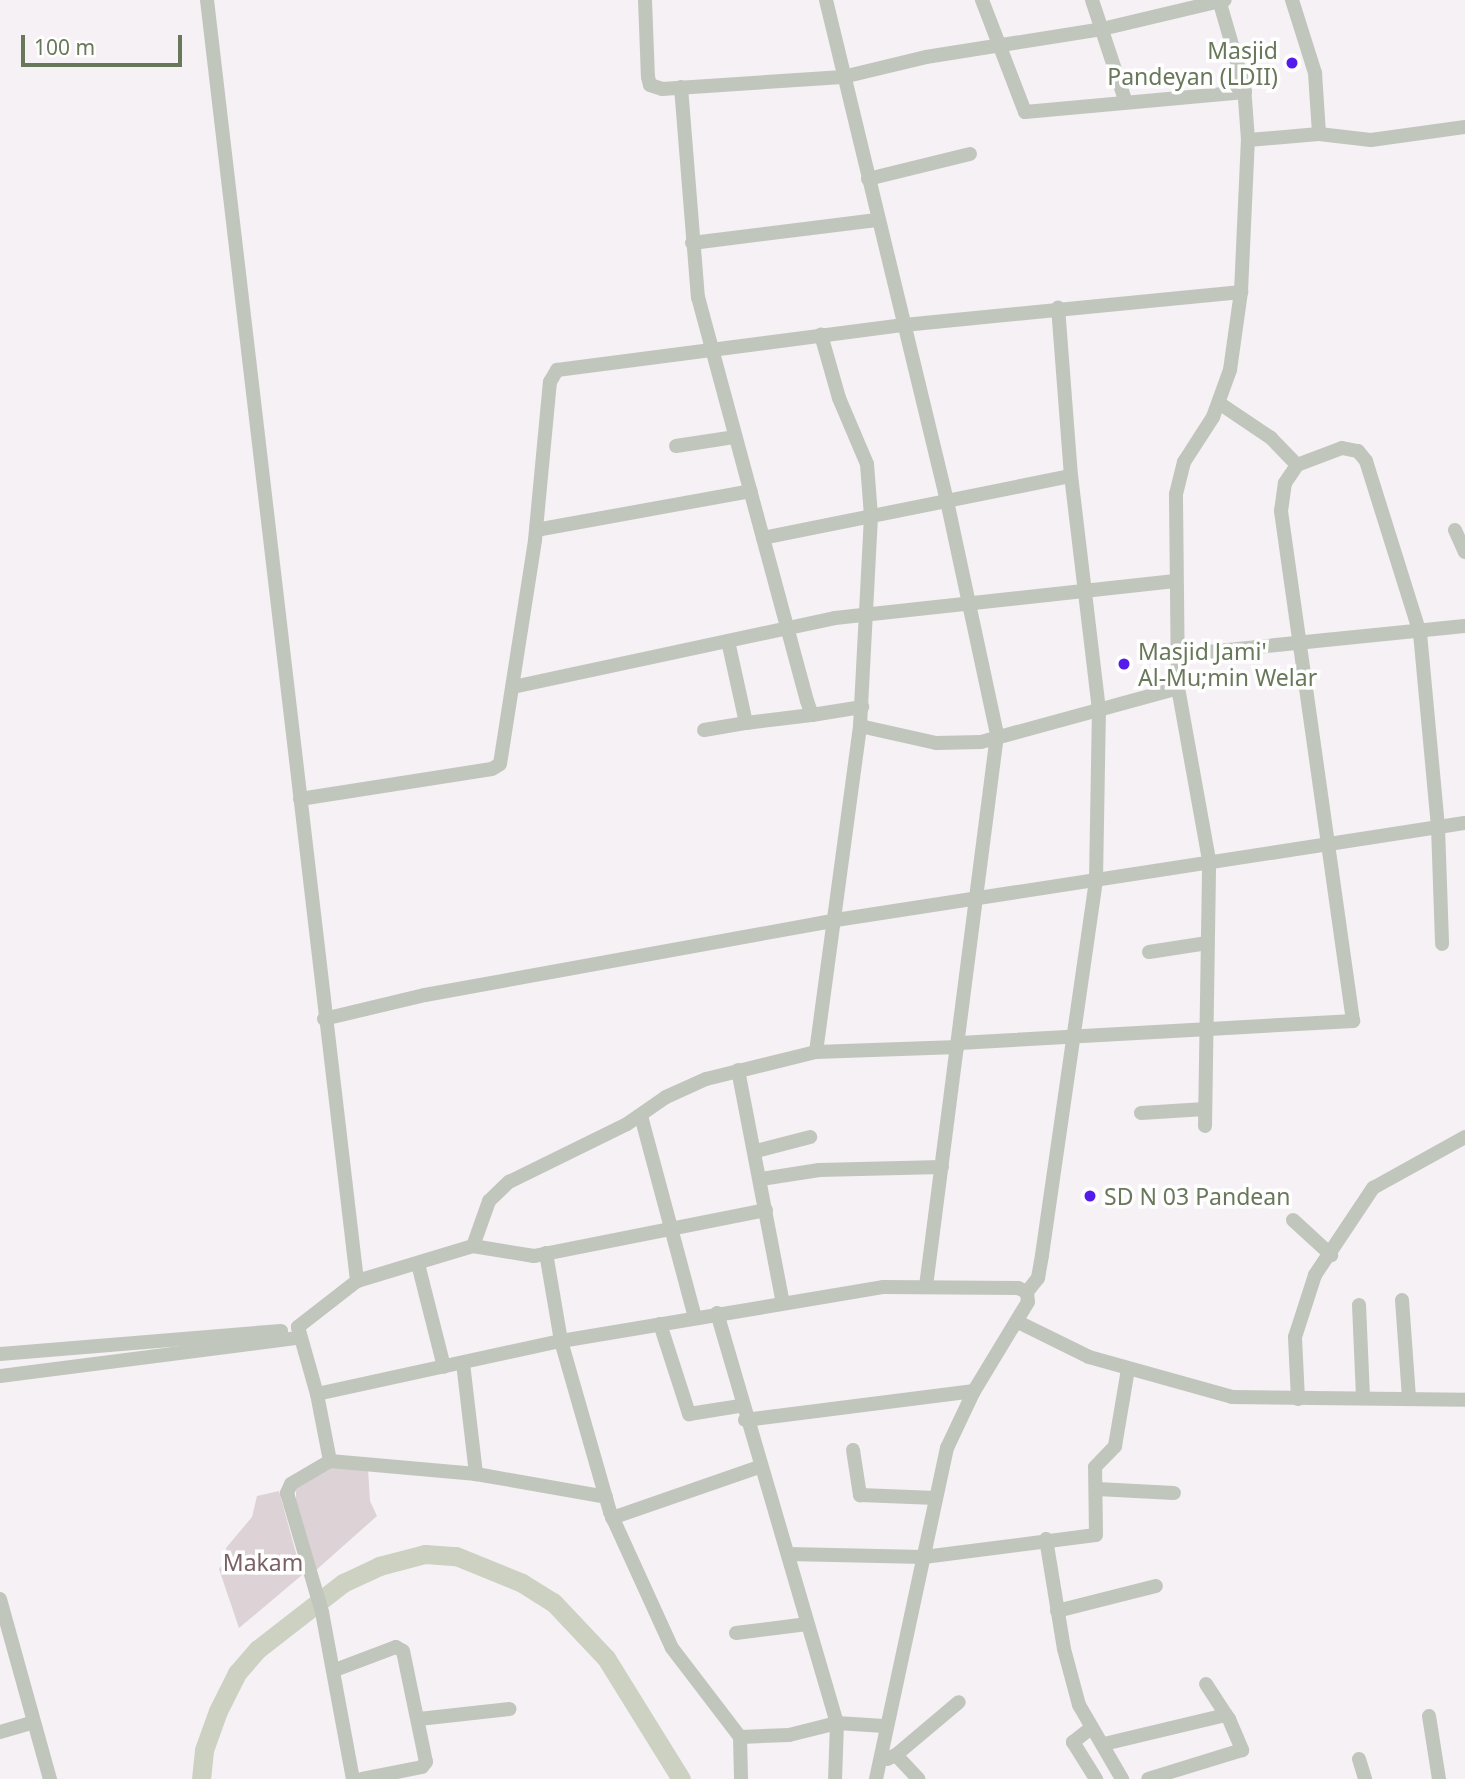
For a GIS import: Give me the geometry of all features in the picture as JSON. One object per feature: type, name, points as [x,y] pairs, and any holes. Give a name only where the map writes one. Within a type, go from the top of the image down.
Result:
[{"type":"street","points":[[207,0],[324,1019],[357,1281]]},
{"type":"street","points":[[645,0],[650,85],[656,89],[843,77],[998,44],[1102,29],[1221,1],[1245,92],[1248,139],[1241,292],[1230,370],[1219,403],[1184,463],[1178,486],[1175,581],[1178,688],[1209,860],[1205,1126]]},
{"type":"street","points":[[826,0],[877,220],[947,500],[997,735],[926,1286]]},
{"type":"street","points":[[982,0],[1023,112],[1125,100],[1245,92]]},
{"type":"street","points":[[1092,0],[1125,100]]},
{"type":"street","points":[[1292,0],[1317,80],[1319,134]]},
{"type":"street","points":[[681,87],[692,243],[709,348],[812,715]]},
{"type":"street","points":[[1248,139],[1319,134],[1371,140],[1465,127]]},
{"type":"street","points":[[868,179],[970,154]]},
{"type":"street","points":[[692,243],[877,220]]},
{"type":"street","points":[[300,799],[495,768],[501,760],[536,530],[554,372],[709,348],[905,325],[1241,292]]},
{"type":"street","points":[[876,1779],[884,1726],[947,1448],[974,1391],[1018,1322],[1028,1302],[1027,1292],[1038,1278],[1096,880],[1099,710],[1070,476],[1058,308]]},
{"type":"street","points":[[816,1052],[836,920],[862,707],[869,616],[870,516],[867,464],[839,398],[821,335]]},
{"type":"street","points":[[1219,403],[1271,438],[1297,465]]},
{"type":"street","points":[[676,446],[735,437]]},
{"type":"street","points":[[473,1246],[489,1201],[509,1182],[640,1116],[681,1090],[738,1070],[816,1052],[959,1045],[1206,1027],[1353,1021],[1330,842],[1281,511],[1285,483],[1297,465],[1342,449],[1363,455],[1420,633],[1438,827],[1442,944]]},
{"type":"street","points":[[763,538],[1070,476]]},
{"type":"street","points":[[536,530],[750,491]]},
{"type":"street","points":[[1455,530],[1465,552]]},
{"type":"street","points":[[513,687],[786,628],[968,603],[1175,581]]},
{"type":"street","points":[[1178,655],[1420,633],[1465,626]]},
{"type":"street","points":[[729,641],[746,723]]},
{"type":"street","points":[[860,726],[936,743],[977,743],[997,735],[1178,688]]},
{"type":"street","points":[[704,730],[862,707]]},
{"type":"street","points":[[324,1019],[425,995],[836,920],[977,901],[1209,860],[1465,822]]},
{"type":"street","points":[[1149,952],[1207,943]]},
{"type":"street","points":[[738,1070],[756,1151],[783,1303]]},
{"type":"street","points":[[1141,1113],[1205,1109]]},
{"type":"street","points":[[640,1116],[695,1317]]},
{"type":"street","points":[[756,1151],[810,1136]]},
{"type":"street","points":[[1298,1399],[1295,1337],[1312,1281],[1373,1188],[1465,1137]]},
{"type":"street","points":[[761,1179],[819,1170],[942,1167]]},
{"type":"street","points":[[0,1376],[298,1334],[357,1281],[473,1246],[524,1256],[546,1254],[671,1226],[766,1210]]},
{"type":"street","points":[[1293,1220],[1331,1255]]},
{"type":"street","points":[[546,1254],[561,1341],[612,1518],[672,1648],[740,1737],[741,1779]]},
{"type":"street","points":[[418,1264],[444,1367]]},
{"type":"street","points":[[317,1394],[561,1341],[883,1287],[926,1286],[1027,1292]]},
{"type":"street","points":[[1402,1300],[1409,1398]]},
{"type":"street","points":[[1359,1305],[1363,1398]]},
{"type":"street","points":[[716,1313],[742,1413],[788,1554],[837,1723],[835,1779]]},
{"type":"street","points":[[1018,1322],[1089,1357],[1224,1395],[1298,1399],[1465,1399]]},
{"type":"street","points":[[660,1324],[689,1414],[742,1413],[974,1391]]},
{"type":"street","points":[[0,1354],[111,1342],[298,1334]]},
{"type":"street","points":[[298,1334],[317,1394],[330,1461]]},
{"type":"street","points":[[463,1363],[476,1474]]},
{"type":"street","points":[[788,1554],[924,1557],[1097,1534],[1095,1467],[1115,1446],[1128,1369]]},
{"type":"street","points":[[853,1450],[860,1495],[936,1498]]},
{"type":"street","points":[[353,1779],[335,1670],[288,1490],[291,1484],[330,1461],[476,1474],[606,1497]]},
{"type":"street","points":[[612,1518],[759,1467]]},
{"type":"street","points":[[1097,1489],[1174,1493]]},
{"type":"street","points":[[1046,1539],[1070,1675],[1091,1728],[1104,1744],[1122,1779]]},
{"type":"street","points":[[1057,1611],[1156,1586]]},
{"type":"street","points":[[0,1599],[50,1779]]},
{"type":"street","points":[[736,1633],[807,1624]]},
{"type":"street","points":[[335,1670],[400,1647],[419,1719],[425,1765],[362,1779]]},
{"type":"street","points":[[1148,1779],[1241,1751],[1226,1715],[1206,1684]]},
{"type":"street","points":[[880,1763],[896,1755],[960,1702]]},
{"type":"street","points":[[419,1719],[509,1709]]},
{"type":"street","points":[[1104,1744],[1226,1715]]},
{"type":"street","points":[[1429,1716],[1439,1779]]},
{"type":"street","points":[[0,1732],[34,1722]]},
{"type":"street","points":[[740,1737],[789,1735],[837,1723],[884,1726]]},
{"type":"street","points":[[1091,1728],[1073,1742],[1096,1779]]},
{"type":"street","points":[[896,1755],[918,1779]]},
{"type":"street","points":[[1359,1759],[1365,1779]]},
{"type":"green space","name":"Makam","points":[[333,1467],[368,1469],[370,1501],[377,1516],[315,1571],[296,1503],[296,1488]]},
{"type":"green space","name":"Makam","points":[[279,1491],[302,1575],[239,1628],[219,1569],[228,1559],[226,1548],[252,1517],[257,1496]]},
{"type":"waterway","points":[[201,1779],[204,1750],[218,1711],[237,1673],[258,1649],[343,1583],[379,1566],[425,1554],[456,1556],[522,1583],[553,1602],[606,1658],[681,1779]]},
{"type":"place","name":"Masjid Pandeyan (LDII)","points":[[1292,63]]},
{"type":"place","name":"Masjid Jami' Al-Mu;min Welar","points":[[1124,664]]},
{"type":"place","name":"SD N 03 Pandean","points":[[1090,1196]]}]
